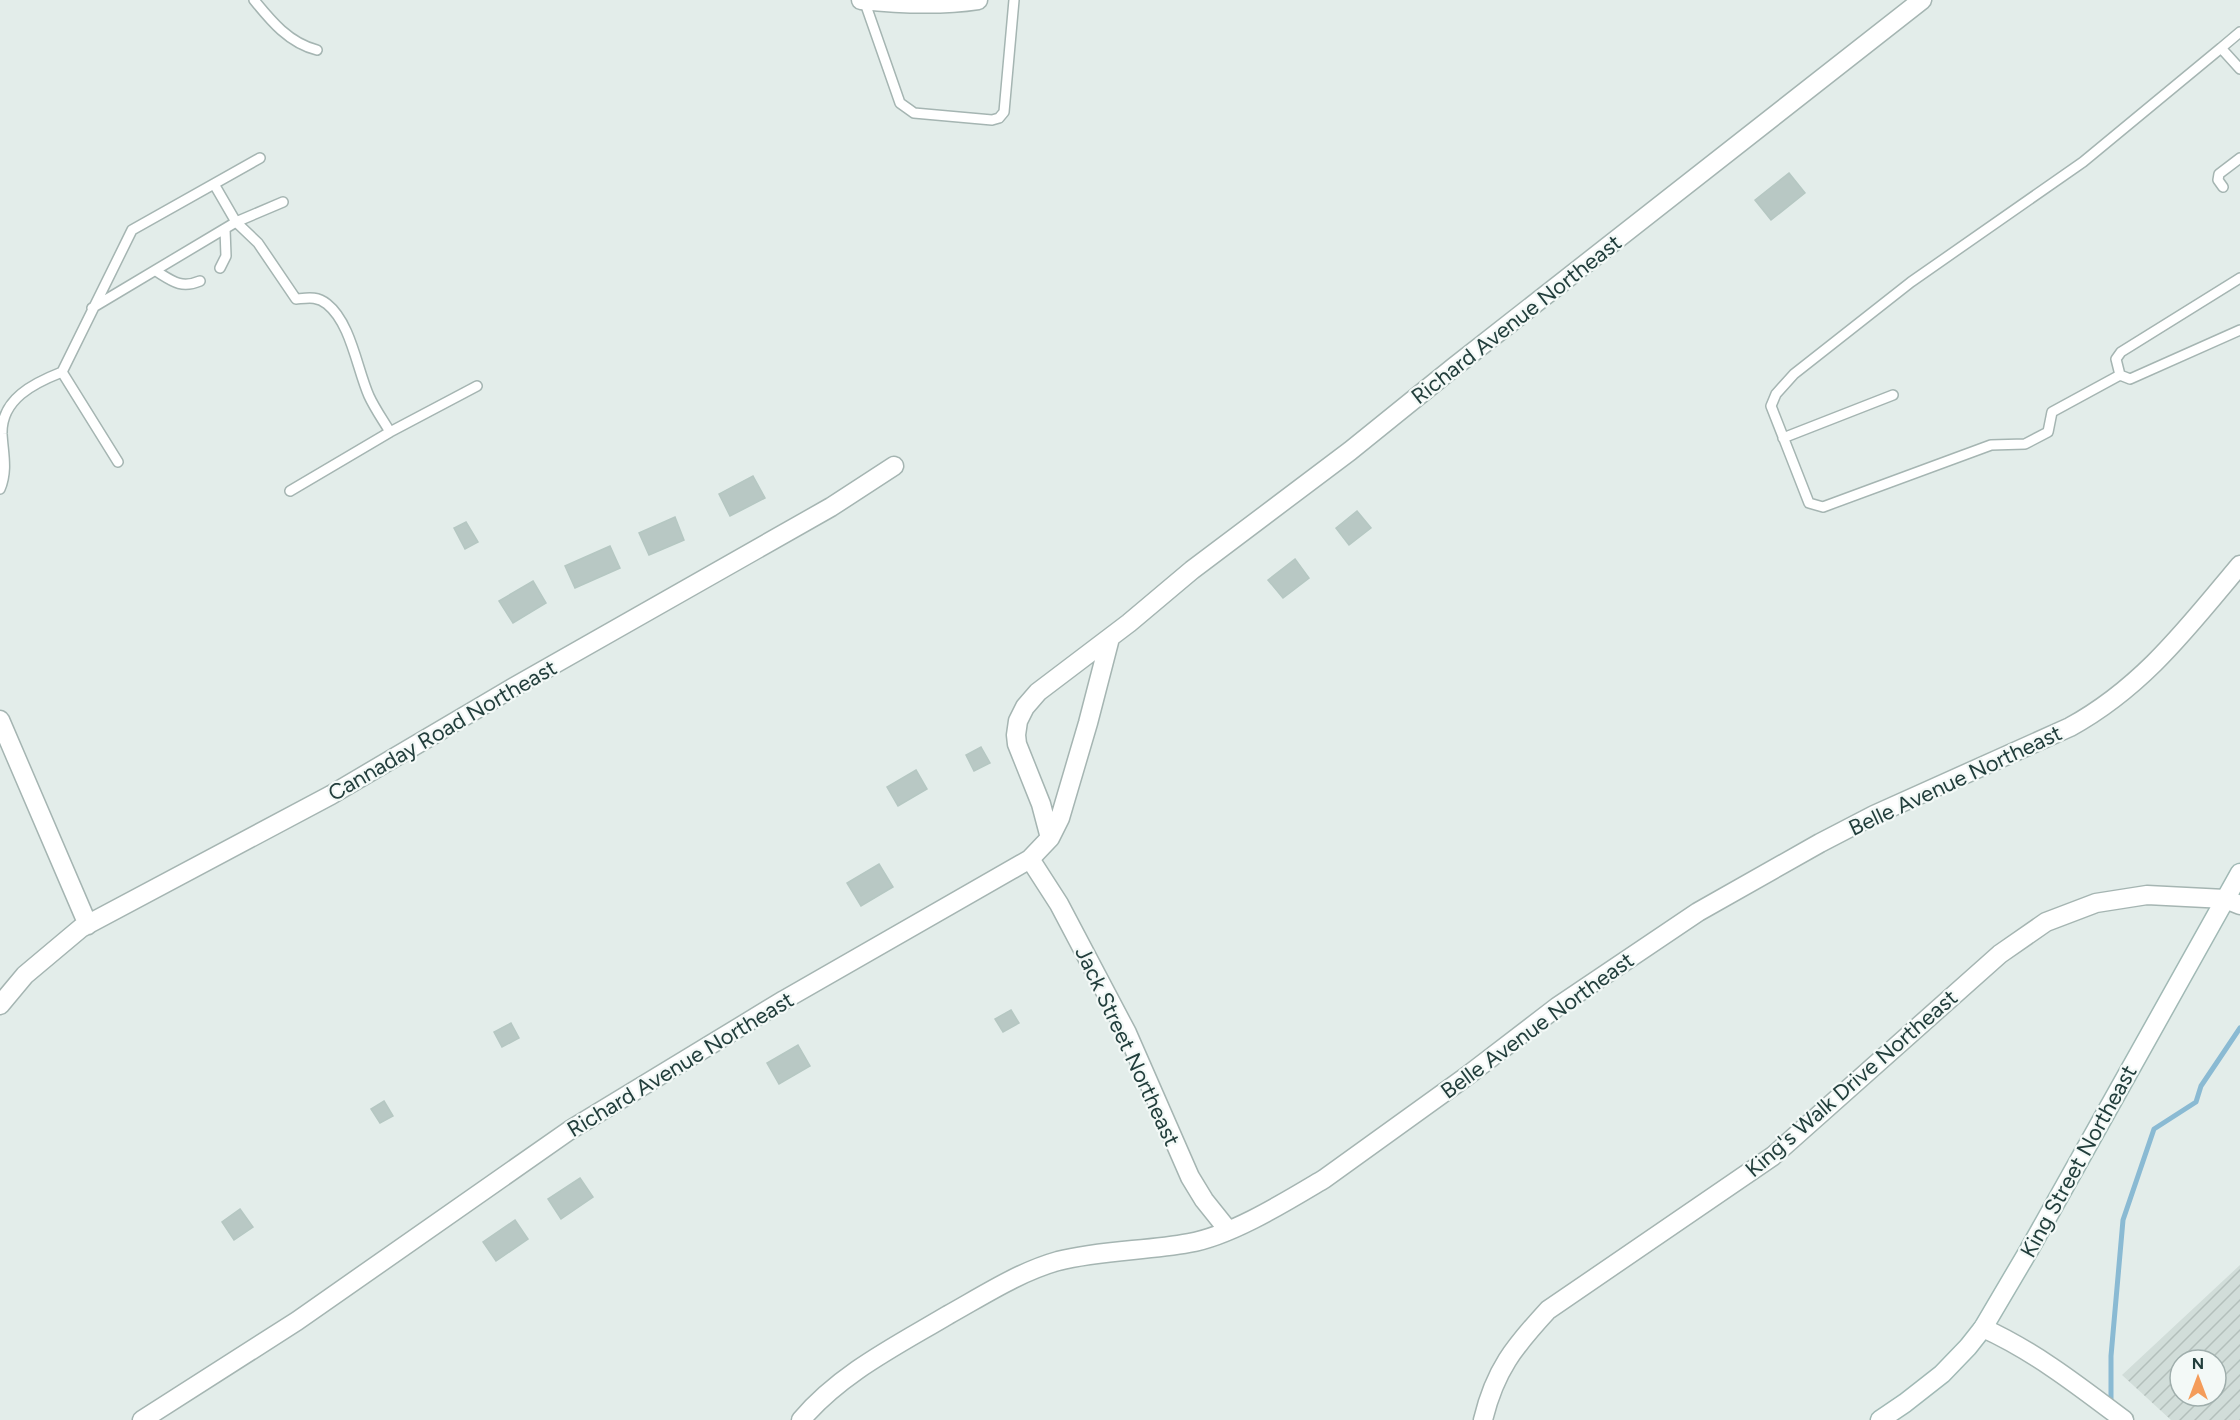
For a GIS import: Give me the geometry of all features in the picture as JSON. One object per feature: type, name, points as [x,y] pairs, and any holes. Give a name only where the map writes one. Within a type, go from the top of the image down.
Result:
[{"type":"street","points":[[863,0],[919,5],[978,0]]},
{"type":"street","name":"Richard Avenue Northeast","points":[[1050,838],[1038,795],[1017,744],[1016,735],[1018,721],[1025,707],[1038,692],[1110,638],[1192,570],[1350,451],[1922,0]]},
{"type":"street","name":"Cannaday Road Northeast","points":[[0,1005],[25,975],[52,950],[88,925],[331,795],[514,687],[831,507],[894,466]]},
{"type":"street","name":"Belle Avenue Northeast","points":[[801,1420],[839,1382],[871,1360],[1025,1273],[1059,1261],[1191,1243],[1228,1230],[1281,1205],[1324,1179],[1467,1076],[1567,1000],[1698,912],[1874,815],[2095,714],[2123,694],[2156,663],[2240,565]]},
{"type":"street","name":"Richard Avenue Northeast","points":[[142,1420],[297,1321],[570,1130],[784,1000],[1030,859],[1050,838],[1060,818],[1089,723],[1110,638]]},
{"type":"street","points":[[2,731],[88,925]]},
{"type":"street","name":"Jack Street Northeast","points":[[1030,859],[1059,904],[1127,1033],[1190,1177],[1204,1200],[1228,1230]]},
{"type":"street","name":"King Street Northeast","points":[[1880,1420],[1942,1374],[1983,1328],[2233,902],[2240,873]]},
{"type":"street","name":"King's Walk Drive Northeast","points":[[1483,1420],[1490,1393],[1503,1364],[1521,1339],[1548,1310],[1773,1156],[2000,954],[2046,922],[2096,903],[2147,895],[2233,902]]},
{"type":"street","points":[[1983,1328],[2066,1375],[2124,1420]]},
{"type":"lane","points":[[254,0],[271,21],[294,41],[317,50]]},
{"type":"lane","points":[[863,0],[900,102],[904,107],[914,113],[992,120],[999,118],[1004,112],[1014,0]]},
{"type":"lane","points":[[2120,375],[2052,412],[2048,432],[2025,444],[1991,445],[1823,507],[1809,503],[1771,406],[1776,394],[1794,374],[1911,282],[2083,162],[2240,32]]},
{"type":"lane","points":[[2221,48],[2240,69]]},
{"type":"lane","points":[[0,489],[4,480],[5,459],[3,417],[12,403],[34,383],[62,372],[132,230],[260,158]]},
{"type":"lane","points":[[2223,187],[2218,180],[2219,174],[2240,158]]},
{"type":"lane","points":[[214,184],[236,222],[258,243],[296,299],[315,297],[328,305],[348,334],[356,363],[370,398],[390,432]]},
{"type":"lane","points":[[92,308],[236,222],[283,202]]},
{"type":"lane","points":[[220,268],[226,256],[225,229]]},
{"type":"lane","points":[[156,271],[176,283],[190,285],[200,281]]},
{"type":"lane","points":[[2120,375],[2116,359],[2121,351],[2240,278]]},
{"type":"lane","points":[[2120,375],[2130,379],[2240,330]]},
{"type":"lane","points":[[62,372],[118,462]]},
{"type":"lane","points":[[290,490],[390,432],[477,386]]},
{"type":"lane","points":[[1783,438],[1893,395]]},
{"type":"shaded area","points":[[2240,1265],[2240,1420],[2171,1420],[2122,1375]]},
{"type":"building","points":[[1789,173],[1805,193],[1771,220],[1755,200]]},
{"type":"building","points":[[753,476],[765,498],[730,516],[719,494]]},
{"type":"building","points":[[1357,511],[1371,528],[1349,545],[1336,528]]},
{"type":"building","points":[[675,517],[684,540],[649,555],[639,533]]},
{"type":"building","points":[[466,522],[478,542],[465,549],[454,528]]},
{"type":"building","points":[[610,546],[620,568],[575,588],[565,566]]},
{"type":"building","points":[[1295,559],[1309,578],[1283,598],[1268,580]]},
{"type":"building","points":[[533,581],[546,603],[513,623],[499,601]]},
{"type":"building","points":[[981,747],[990,763],[974,771],[966,755]]},
{"type":"building","points":[[916,770],[927,789],[898,806],[887,787]]},
{"type":"building","points":[[879,864],[893,887],[861,906],[847,883]]},
{"type":"building","points":[[1011,1010],[1019,1023],[1003,1032],[995,1019]]},
{"type":"building","points":[[511,1023],[519,1038],[502,1047],[494,1032]]},
{"type":"building","points":[[798,1045],[810,1066],[779,1084],[767,1063]]},
{"type":"building","points":[[384,1101],[393,1116],[380,1123],[371,1109]]},
{"type":"building","points":[[580,1178],[593,1197],[561,1219],[548,1199]]},
{"type":"building","points":[[240,1209],[253,1227],[234,1240],[222,1222]]},
{"type":"building","points":[[515,1220],[528,1239],[496,1261],[483,1242]]},
{"type":"waterway","points":[[2111,1405],[2111,1356],[2123,1220],[2154,1129],[2196,1102],[2201,1086],[2240,1028]]}]
